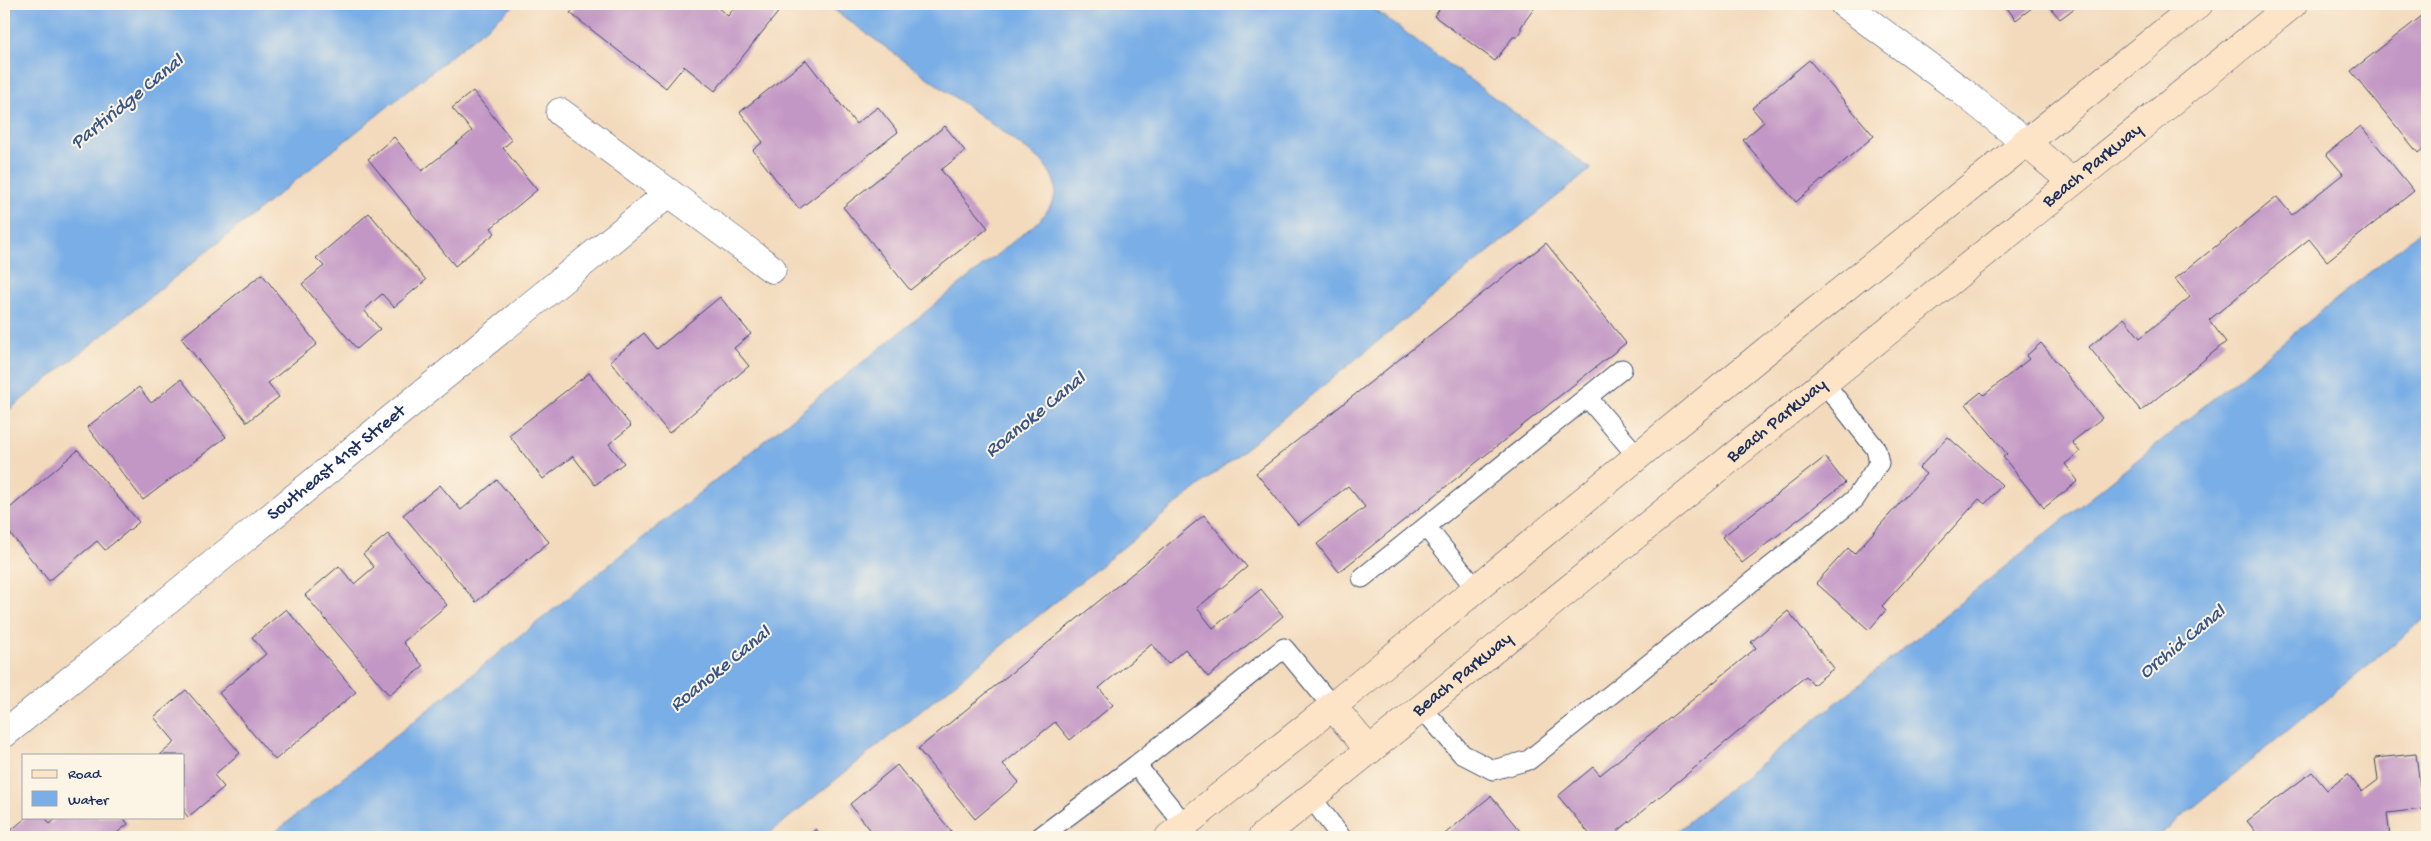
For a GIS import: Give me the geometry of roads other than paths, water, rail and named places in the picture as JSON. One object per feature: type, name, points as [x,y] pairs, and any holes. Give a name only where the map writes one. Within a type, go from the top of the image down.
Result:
[{"type":"street","points":[[1844,4],[1962,91],[2072,182]]},
{"type":"street","points":[[1177,831],[2025,142],[2199,4]]},
{"type":"street","name":"Beach Parkway","points":[[1262,837],[2294,4]]},
{"type":"street","points":[[560,112],[772,270]]},
{"type":"street","name":"Southeast 41st Street","points":[[4,734],[669,193]]},
{"type":"street","points":[[1332,706],[1369,750]]},
{"type":"lane","points":[[1362,578],[1622,369]]},
{"type":"lane","points":[[1422,708],[1462,754],[1493,770],[1529,760],[1855,499],[1879,463],[1876,449],[1824,384]]},
{"type":"lane","points":[[1587,397],[1638,457]]},
{"type":"lane","points":[[1426,527],[1476,589]]},
{"type":"lane","points":[[1040,837],[1136,765],[1284,648],[1332,706]]},
{"type":"lane","points":[[1136,765],[1177,831]]},
{"type":"lane","points":[[1311,797],[1341,837]]},
{"type":"water","name":"Partiridge Canal","points":[[9,4],[516,4],[4,414],[4,8]]},
{"type":"water","name":"Roanoke Canal","points":[[826,4],[1367,4],[1591,169],[765,837],[269,837],[1039,221],[1046,213],[1054,198],[1055,184],[1048,169],[1041,160]]},
{"type":"water","name":"Orchid Canal","points":[[2427,226],[2427,617],[2157,837],[1670,837]]}]
